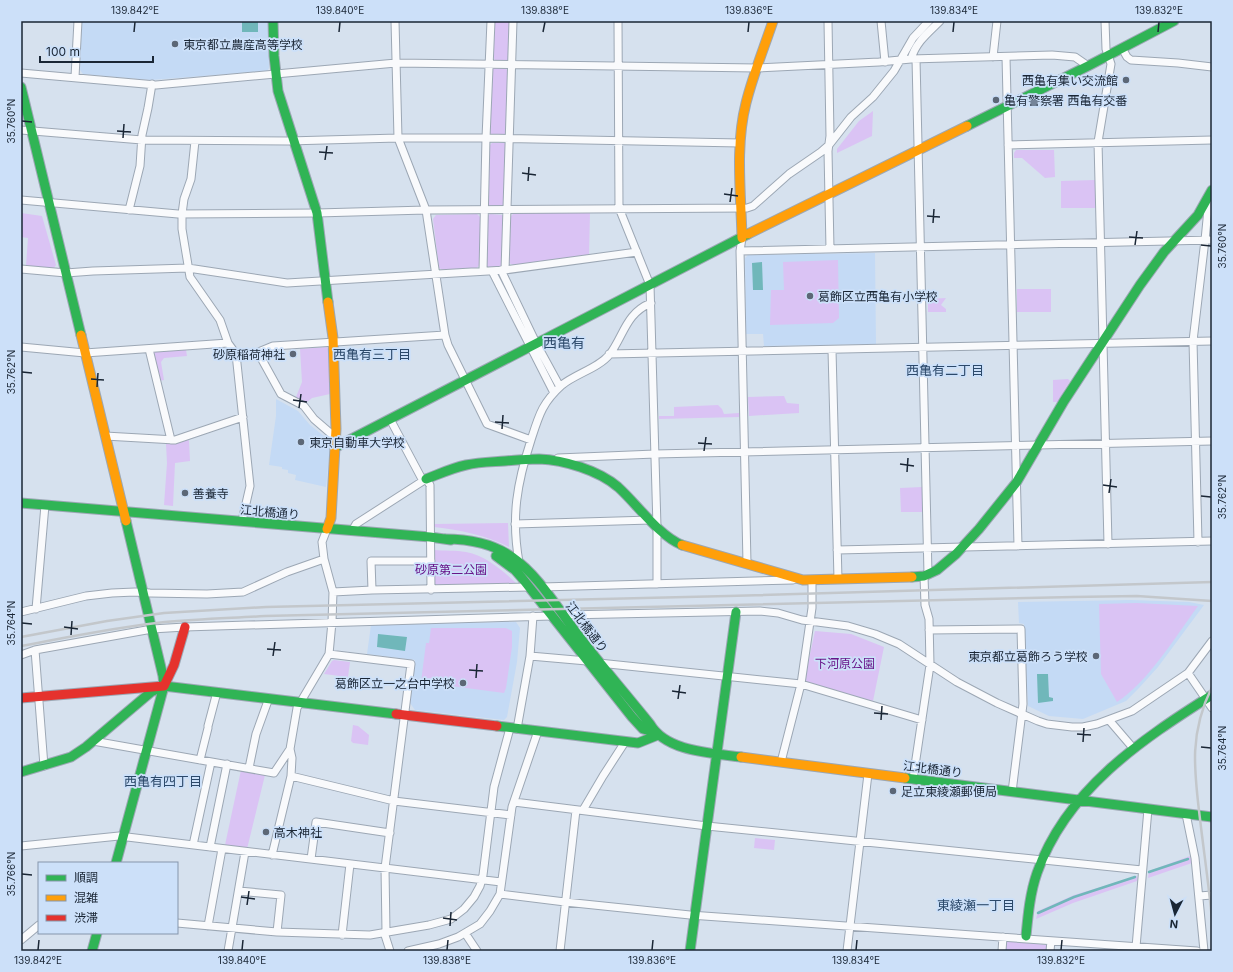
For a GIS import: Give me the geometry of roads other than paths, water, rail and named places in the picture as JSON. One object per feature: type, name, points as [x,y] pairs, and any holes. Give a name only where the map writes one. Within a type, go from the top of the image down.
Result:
[{"type":"street","points":[[75,78],[78,21]]},
{"type":"street","points":[[272,855],[292,776],[292,758],[290,749],[297,708],[329,654],[333,592],[324,559],[322,542],[331,518],[336,443],[334,343],[317,213],[280,97],[275,74],[273,21]]},
{"type":"street","points":[[395,21],[398,138],[426,210],[445,335],[448,346],[487,424],[531,440]]},
{"type":"street","points":[[483,271],[486,138],[491,21]]},
{"type":"street","points":[[513,21],[507,209],[503,270],[533,345]]},
{"type":"street","points":[[618,21],[619,208],[650,285],[655,454],[654,523],[657,584]]},
{"type":"street","points":[[747,563],[740,251],[742,238],[742,208],[740,143],[746,103],[773,21]]},
{"type":"street","points":[[828,21],[830,249]]},
{"type":"street","points":[[882,21],[885,62]]},
{"type":"street","points":[[21,200],[182,214],[507,209],[742,208],[753,206],[789,174],[821,152],[851,117],[874,97],[894,71],[913,38],[929,21]]},
{"type":"street","points":[[913,779],[930,664],[929,619],[925,605],[927,548],[919,150],[914,51],[921,40],[940,21]]},
{"type":"street","points":[[993,57],[997,21]]},
{"type":"street","points":[[1105,21],[1106,49],[1111,64],[1098,142],[1108,544]]},
{"type":"street","points":[[336,443],[390,419],[742,238],[1108,56],[1174,21]]},
{"type":"street","points":[[1122,48],[1127,58],[1131,60],[1212,67]]},
{"type":"street","points":[[21,73],[152,84],[396,64],[512,64],[757,68],[885,62],[914,59],[1052,55],[1075,57],[1088,66]]},
{"type":"street","points":[[1006,57],[1018,546]]},
{"type":"street","points":[[129,210],[140,166],[142,140],[152,84]]},
{"type":"street","points":[[21,87],[152,629],[164,686]]},
{"type":"street","points":[[21,130],[142,140],[195,141],[486,138],[740,143]]},
{"type":"street","points":[[1008,145],[1212,140]]},
{"type":"street","points":[[195,141],[192,179],[184,199],[182,229],[190,277],[220,320],[228,344],[236,354],[250,486],[242,521]]},
{"type":"street","points":[[1198,542],[1193,341],[1209,240],[1211,193]]},
{"type":"street","points":[[542,587],[808,580],[926,575],[950,561],[1016,483],[1064,401],[1140,285],[1164,252],[1198,215],[1211,193]]},
{"type":"street","points":[[740,251],[1209,240]]},
{"type":"street","points":[[21,269],[66,273],[188,268],[287,283],[492,271],[637,252]]},
{"type":"street","points":[[492,271],[557,390]]},
{"type":"street","points":[[519,562],[515,524],[516,500],[524,460],[539,416],[546,401],[557,390],[602,361],[609,354],[629,320],[641,307],[651,303]]},
{"type":"street","points":[[236,354],[251,355],[260,353],[273,346],[445,335]]},
{"type":"street","points":[[609,354],[1212,341]]},
{"type":"street","points":[[21,347],[85,353],[228,344]]},
{"type":"street","points":[[149,349],[171,440]]},
{"type":"street","points":[[832,350],[838,579]]},
{"type":"street","points":[[260,353],[281,394],[304,406],[336,443]]},
{"type":"street","points":[[105,436],[175,440],[242,417]]},
{"type":"street","points":[[390,419],[424,480],[430,485],[431,590]]},
{"type":"street","points":[[352,531],[356,524],[424,480],[466,465],[524,460],[655,454],[1212,441]]},
{"type":"street","points":[[546,459],[577,466],[599,474],[616,486],[670,538],[681,545],[808,580]]},
{"type":"street","name":"江北橋通り","points":[[21,503],[430,537],[445,539],[481,548],[515,570],[643,729],[656,733],[690,749],[868,774],[1212,818]]},
{"type":"street","points":[[36,609],[45,505]]},
{"type":"street","points":[[515,524],[654,523]]},
{"type":"street","name":"江北橋通り","points":[[445,539],[469,539],[476,541],[501,551],[519,562],[542,587],[599,662],[656,733]]},
{"type":"street","points":[[837,550],[1212,541]]},
{"type":"street","points":[[21,612],[86,596],[112,593],[143,592],[207,594],[243,592],[287,572],[324,559]]},
{"type":"street","points":[[372,590],[371,561],[431,561]]},
{"type":"street","points":[[781,762],[801,684],[812,608],[808,580]]},
{"type":"street","points":[[333,592],[529,587]]},
{"type":"street","points":[[564,615],[760,611],[778,613],[810,621],[848,626],[875,634],[899,644],[973,691],[1022,714],[1047,724],[1072,727],[1083,727],[1109,720],[1132,711],[1188,673],[1212,641]]},
{"type":"street","points":[[690,951],[736,612]]},
{"type":"street","points":[[178,924],[277,932],[370,935],[429,925],[450,918],[464,909],[478,892],[482,880],[494,787],[514,728],[530,656],[533,616]]},
{"type":"street","points":[[21,655],[35,650],[152,629],[552,616]]},
{"type":"street","points":[[116,862],[164,686],[173,671],[185,627]]},
{"type":"street","points":[[929,630],[1021,629],[1023,704],[1012,792]]},
{"type":"street","points":[[35,650],[44,766]]},
{"type":"street","points":[[329,654],[411,664],[385,868],[385,932],[390,951]]},
{"type":"street","points":[[530,656],[587,661]]},
{"type":"street","points":[[599,662],[801,684],[922,720]]},
{"type":"street","points":[[1188,673],[1209,697],[1212,708]]},
{"type":"street","points":[[21,772],[72,757],[151,692],[164,686]]},
{"type":"street","points":[[21,698],[164,686],[625,742],[638,743],[656,733]]},
{"type":"street","points":[[200,760],[217,692]]},
{"type":"street","points":[[1026,937],[1031,894],[1042,860],[1053,838],[1080,800],[1107,770],[1133,748],[1209,697]]},
{"type":"street","points":[[249,768],[256,734],[269,698]]},
{"type":"street","points":[[1109,720],[1133,748]]},
{"type":"street","points":[[408,951],[439,944],[458,937],[480,924],[490,911],[500,894],[514,802],[538,731]]},
{"type":"street","points":[[93,741],[274,773],[290,749]]},
{"type":"street","points":[[560,951],[565,902],[579,810],[625,742]]},
{"type":"street","points":[[193,845],[211,762]]},
{"type":"street","points":[[210,847],[227,764]]},
{"type":"street","points":[[847,951],[868,774]]},
{"type":"street","points":[[292,776],[394,801],[511,815]]},
{"type":"street","points":[[514,802],[707,826],[1142,870]]},
{"type":"street","points":[[1136,947],[1148,809]]},
{"type":"street","points":[[1186,814],[1195,858],[1204,951]]},
{"type":"street","points":[[311,859],[316,822],[390,833]]},
{"type":"street","points":[[21,846],[116,835],[245,852],[501,882]]},
{"type":"street","points":[[208,926],[222,849]]},
{"type":"street","points":[[228,951],[245,852]]},
{"type":"street","points":[[342,935],[350,864]]},
{"type":"street","points":[[239,890],[281,895],[277,932]]},
{"type":"street","points":[[500,894],[695,915],[1003,937],[1026,937],[1051,941],[1197,951]]},
{"type":"street","points":[[1199,896],[1212,895]]},
{"type":"street","points":[[21,940],[38,926]]},
{"type":"street","points":[[465,933],[477,951]]},
{"type":"street","points":[[92,951],[97,934]]},
{"type":"street","points":[[1002,951],[1003,937]]},
{"type":"street","points":[[1050,951],[1051,941]]},
{"type":"waterway","points":[[1149,872],[1188,859]]},
{"type":"waterway","points":[[1038,913],[1074,897],[1135,877]]},
{"type":"railway","points":[[21,637],[107,621],[164,613],[266,607],[728,596],[1212,582]]},
{"type":"railway","points":[[21,646],[93,632],[147,624],[265,616],[1073,597],[1137,596],[1212,601]]},
{"type":"railway","points":[[1212,687],[1200,720],[1195,752],[1196,784],[1212,920]]},
{"type":"railway","points":[[1212,939],[1212,951]]},
{"type":"place","name":"東京都立農産高等学校","points":[[175,44]]},
{"type":"place","name":"西亀有集い交流館","points":[[1126,80]]},
{"type":"place","name":"亀有警察署 西亀有交番","points":[[996,100]]},
{"type":"place","name":"葛飾区立西亀有小学校","points":[[810,296]]},
{"type":"place","name":"砂原稲荷神社","points":[[293,354]]},
{"type":"place","name":"東京自動車大学校","points":[[301,442]]},
{"type":"place","name":"善養寺","points":[[185,493]]},
{"type":"place","name":"東京都立葛飾ろう学校","points":[[1096,656]]},
{"type":"place","name":"葛飾区立一之台中学校","points":[[463,683]]},
{"type":"place","name":"足立東綾瀬郵便局","points":[[893,791]]},
{"type":"place","name":"高木神社","points":[[266,832]]},
{"type":"district","name":"西亀有","points":[[564,342]]},
{"type":"district","name":"西亀有三丁目","points":[[372,354]]},
{"type":"district","name":"西亀有二丁目","points":[[945,370]]},
{"type":"district","name":"西亀有四丁目","points":[[163,781]]},
{"type":"district","name":"東綾瀬一丁目","points":[[976,905]]},
{"type":"park label","name":"砂原第二公園","points":[[451,569]]},
{"type":"park label","name":"下河原公園","points":[[845,663]]}]
